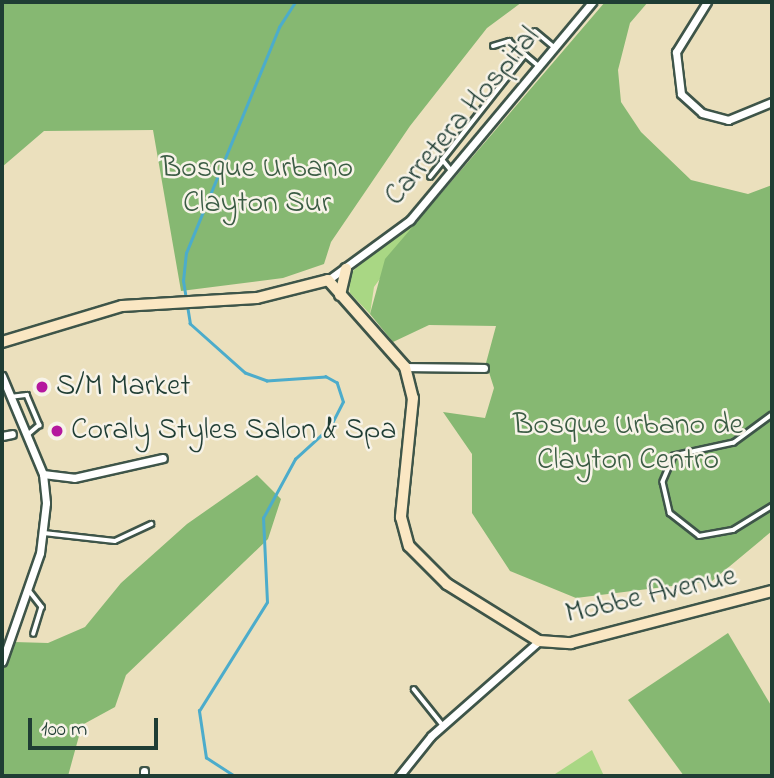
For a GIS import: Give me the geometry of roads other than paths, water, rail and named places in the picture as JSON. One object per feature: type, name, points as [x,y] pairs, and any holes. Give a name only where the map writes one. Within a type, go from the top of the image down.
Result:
[{"type":"street","name":"Carretera Hospital","points":[[2,342],[149,302],[207,297],[257,298],[309,287],[346,269],[397,232],[452,172],[592,2]]},
{"type":"street","points":[[707,2],[676,52],[681,94],[702,113],[728,120],[772,103]]},
{"type":"street","points":[[342,299],[346,269]]},
{"type":"street","points":[[328,279],[342,299],[405,367],[484,368]]},
{"type":"street","points":[[309,287],[342,299]]},
{"type":"street","name":"Mobbe Avenue","points":[[405,367],[413,398],[400,507],[409,546],[439,579],[539,641],[571,643],[772,591]]},
{"type":"street","points":[[2,376],[43,474],[44,533],[28,589],[2,662]]},
{"type":"street","points":[[2,436],[12,434]]},
{"type":"street","points":[[43,474],[74,478],[163,458]]},
{"type":"street","points":[[400,776],[443,726],[539,641]]},
{"type":"lane","points":[[535,31],[555,47]]},
{"type":"lane","points":[[493,46],[505,40],[539,66]]},
{"type":"lane","points":[[430,177],[525,55]]},
{"type":"lane","points":[[442,162],[452,172]]},
{"type":"lane","points":[[10,397],[25,393],[40,425],[26,436]]},
{"type":"lane","points":[[772,415],[734,443],[674,456],[663,482],[670,513],[699,536],[733,530],[772,506]]},
{"type":"lane","points":[[44,533],[115,541],[151,524]]},
{"type":"lane","points":[[28,589],[43,607],[34,634]]},
{"type":"lane","points":[[414,688],[443,726]]},
{"type":"waterway","points":[[234,776],[206,758],[199,711],[267,602],[263,518],[295,459],[330,427],[343,402],[337,383],[326,377],[267,381],[245,373],[190,324],[183,281],[186,253],[279,27],[295,2]]},
{"type":"place","name":"S/M Market","points":[[42,387]]},
{"type":"place","name":"Coraly Styles Salon & Spa","points":[[57,431]]},
{"type":"park label","name":"Bosque Urbano Clayton Sur","points":[[257,186]]},
{"type":"park label","name":"Bosque Urbano de Clayton Centro","points":[[628,443]]}]
